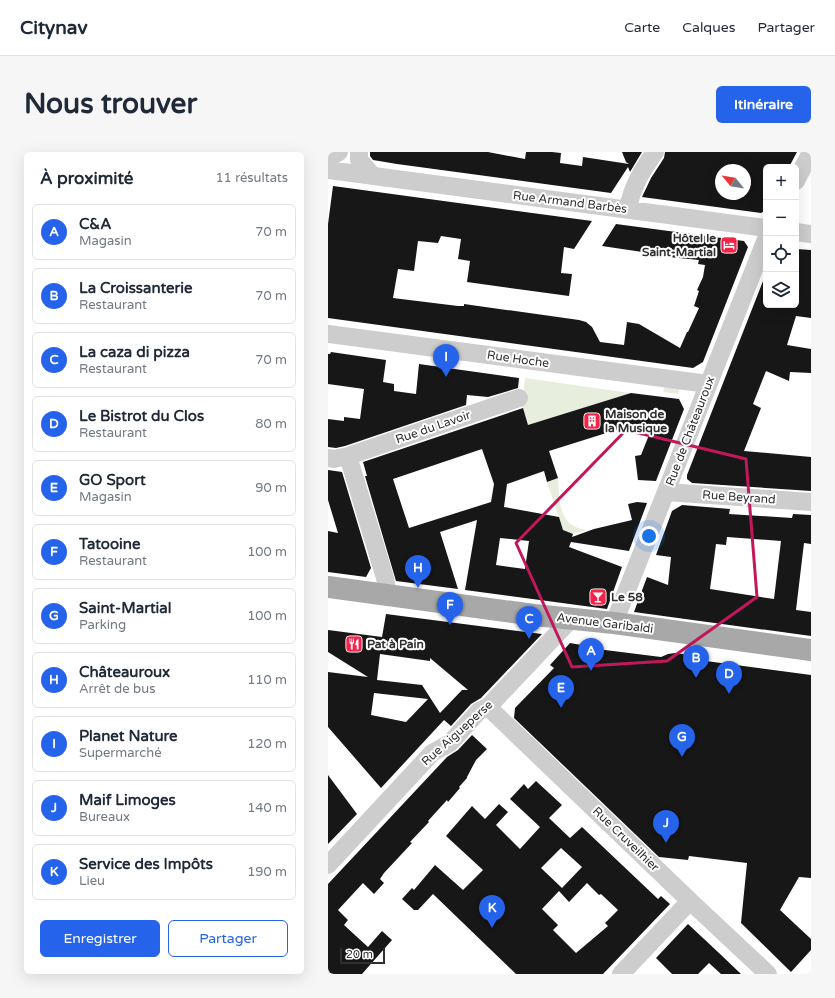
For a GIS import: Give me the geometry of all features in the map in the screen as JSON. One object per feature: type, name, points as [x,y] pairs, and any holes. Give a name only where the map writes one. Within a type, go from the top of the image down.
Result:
[{"type":"main road","name":"Avenue Garibaldi","points":[[328,587],[571,619],[614,623],[811,650]]},
{"type":"street","points":[[328,159],[339,152]]},
{"type":"street","points":[[359,152],[359,160],[373,176]]},
{"type":"street","points":[[628,209],[630,198],[637,180],[655,152]]},
{"type":"street","points":[[799,174],[811,152]]},
{"type":"street","name":"Rue Armand Barbès","points":[[328,170],[763,228]]},
{"type":"street","points":[[799,232],[811,234]]},
{"type":"street","name":"Rue de Châteauroux","points":[[614,623],[763,246]]},
{"type":"street","name":"Rue Hoche","points":[[328,334],[708,384]]},
{"type":"street","name":"Rue du Lavoir","points":[[328,458],[334,459],[348,456],[519,398]]},
{"type":"street","points":[[348,456],[385,578],[388,595]]},
{"type":"street","name":"Rue Beyrand","points":[[666,492],[811,502]]},
{"type":"street","name":"Rue Aigueperse","points":[[328,865],[432,753],[450,743],[479,710],[488,707],[571,619]]},
{"type":"street","name":"Rue Cruveilhier","points":[[488,707],[768,974]]},
{"type":"street","points":[[621,974],[690,901]]},
{"type":"highlighted area","points":[[626,430],[746,459],[757,597],[667,661],[572,667],[516,543]]},
{"type":"green space","points":[[525,378],[630,393],[632,412],[535,446],[522,406]]},
{"type":"green space","points":[[666,382],[682,384],[678,394],[663,392]]},
{"type":"green space","points":[[558,478],[560,504],[565,518],[578,528],[588,530],[572,534],[563,530],[547,482]]},
{"type":"building","points":[[370,152],[488,152],[525,159],[526,152],[552,152],[561,153],[560,163],[582,166],[583,157],[629,164],[626,162],[622,152],[642,152],[630,172],[628,167],[611,193],[373,160],[370,156]]},
{"type":"building","points":[[665,152],[797,152],[791,164],[763,164],[763,212],[761,213],[642,197],[651,178],[664,158]]},
{"type":"building","points":[[333,186],[592,221],[574,249],[564,247],[561,273],[572,274],[569,296],[467,282],[470,261],[458,259],[461,239],[441,236],[438,243],[418,241],[414,271],[398,269],[393,298],[458,306],[464,306],[464,304],[579,320],[586,322],[592,327],[600,342],[624,345],[627,322],[639,324],[680,348],[699,308],[694,306],[699,291],[697,290],[703,277],[705,265],[698,264],[699,260],[649,255],[649,253],[602,246],[616,224],[744,241],[748,247],[703,362],[693,368],[328,318],[328,224]]},
{"type":"building","points":[[799,249],[811,250],[811,318],[796,316],[787,345],[811,349],[811,373],[790,372],[789,381],[766,371],[753,404],[761,408],[744,451],[811,457],[811,491],[692,483],[687,479],[687,475],[763,281],[763,308],[799,308]]},
{"type":"building","points":[[331,352],[386,360],[383,382],[394,384],[394,391],[416,394],[419,364],[519,378],[518,388],[488,397],[467,395],[466,405],[345,446],[336,448],[328,447],[328,419],[344,421],[344,417],[360,419],[364,389],[328,384],[328,354]]},
{"type":"building","points":[[631,393],[679,399],[684,409],[656,481],[638,480],[635,456],[641,455],[651,430],[635,424],[549,451],[558,478],[547,482],[544,471],[507,484],[504,507],[559,517],[563,530],[573,534],[572,537],[594,529],[632,520],[628,504],[637,502],[647,503],[629,551],[571,542],[569,547],[622,567],[607,609],[465,590],[477,520],[440,532],[458,589],[396,581],[365,476],[367,476],[363,462],[523,408],[528,425]],"holes":[[[482,449],[494,484],[491,502],[409,528],[393,479]],[[500,538],[529,541],[525,569],[496,565]]]},
{"type":"building","points":[[328,470],[342,472],[371,568],[366,577],[328,572],[328,531],[338,533],[328,500]]},
{"type":"building","points":[[682,505],[730,509],[729,514],[792,518],[793,514],[811,515],[811,544],[804,543],[796,610],[811,612],[811,636],[634,612],[647,577],[668,585],[671,557],[656,555],[672,511]],"holes":[[[727,537],[781,541],[774,599],[710,589],[716,544],[726,545]]]},
{"type":"building","points":[[386,614],[542,634],[481,698],[471,704],[451,726],[444,720],[381,788],[328,727],[328,672],[368,677],[328,652],[328,630],[382,637]],"holes":[[[380,654],[430,661],[430,658],[468,690],[462,690],[440,713],[422,685],[377,680]],[[374,693],[428,699],[406,722],[371,715]]]},
{"type":"building","points":[[570,643],[587,646],[589,648],[661,657],[675,653],[697,656],[706,661],[811,675],[811,878],[799,877],[780,910],[811,939],[811,950],[791,972],[741,923],[747,863],[689,856],[688,860],[659,857],[514,718],[515,708],[554,668],[550,665]]},
{"type":"building","points":[[472,735],[487,749],[476,760],[467,778],[459,787],[460,788],[428,821],[429,822],[410,842],[412,843],[384,873],[380,879],[384,883],[374,894],[363,883],[338,910],[348,920],[344,925],[368,947],[382,931],[392,940],[362,974],[328,974],[328,884],[447,757],[458,750]]},
{"type":"building","points":[[328,775],[357,814],[328,844]]},
{"type":"building","points":[[536,781],[562,805],[549,818],[570,838],[582,827],[658,899],[661,896],[670,904],[603,974],[516,974],[433,894],[418,910],[414,910],[402,899],[412,888],[414,890],[435,865],[463,890],[483,870],[446,836],[472,806],[485,819],[499,804],[508,812],[496,825],[520,849],[540,827],[510,799],[524,784],[528,789]],"holes":[[[561,848],[582,867],[562,888],[541,868]],[[587,883],[618,910],[605,923],[608,926],[576,953],[553,930],[558,925],[542,909],[559,891],[569,902]]]},
{"type":"building","points":[[688,924],[741,974],[721,974],[709,963],[698,974],[672,974],[656,958]]},
{"type":"place","name":"Hôtel le Saint-Martial","points":[[729,245]]},
{"type":"place","name":"Planet Nature","points":[[446,377]]},
{"type":"place","name":"Maison de la Musique","points":[[592,421]]},
{"type":"place","name":"Châteauroux","points":[[418,588]]},
{"type":"place","name":"Le 58","points":[[598,597]]},
{"type":"place","name":"Tatooine","points":[[450,625]]},
{"type":"place","name":"La caza di pizza","points":[[529,639]]},
{"type":"place","name":"Pat à Pain","points":[[354,644]]},
{"type":"place","name":"C&A","points":[[591,671]]},
{"type":"place","name":"La Croissanterie","points":[[696,678]]},
{"type":"place","name":"Le Bistrot du Clos","points":[[729,694]]},
{"type":"place","name":"GO Sport","points":[[561,708]]},
{"type":"place","name":"Saint-Martial","points":[[682,757]]},
{"type":"place","name":"Maif Limoges","points":[[666,843]]},
{"type":"place","name":"Service des Impôts","points":[[492,928]]}]
